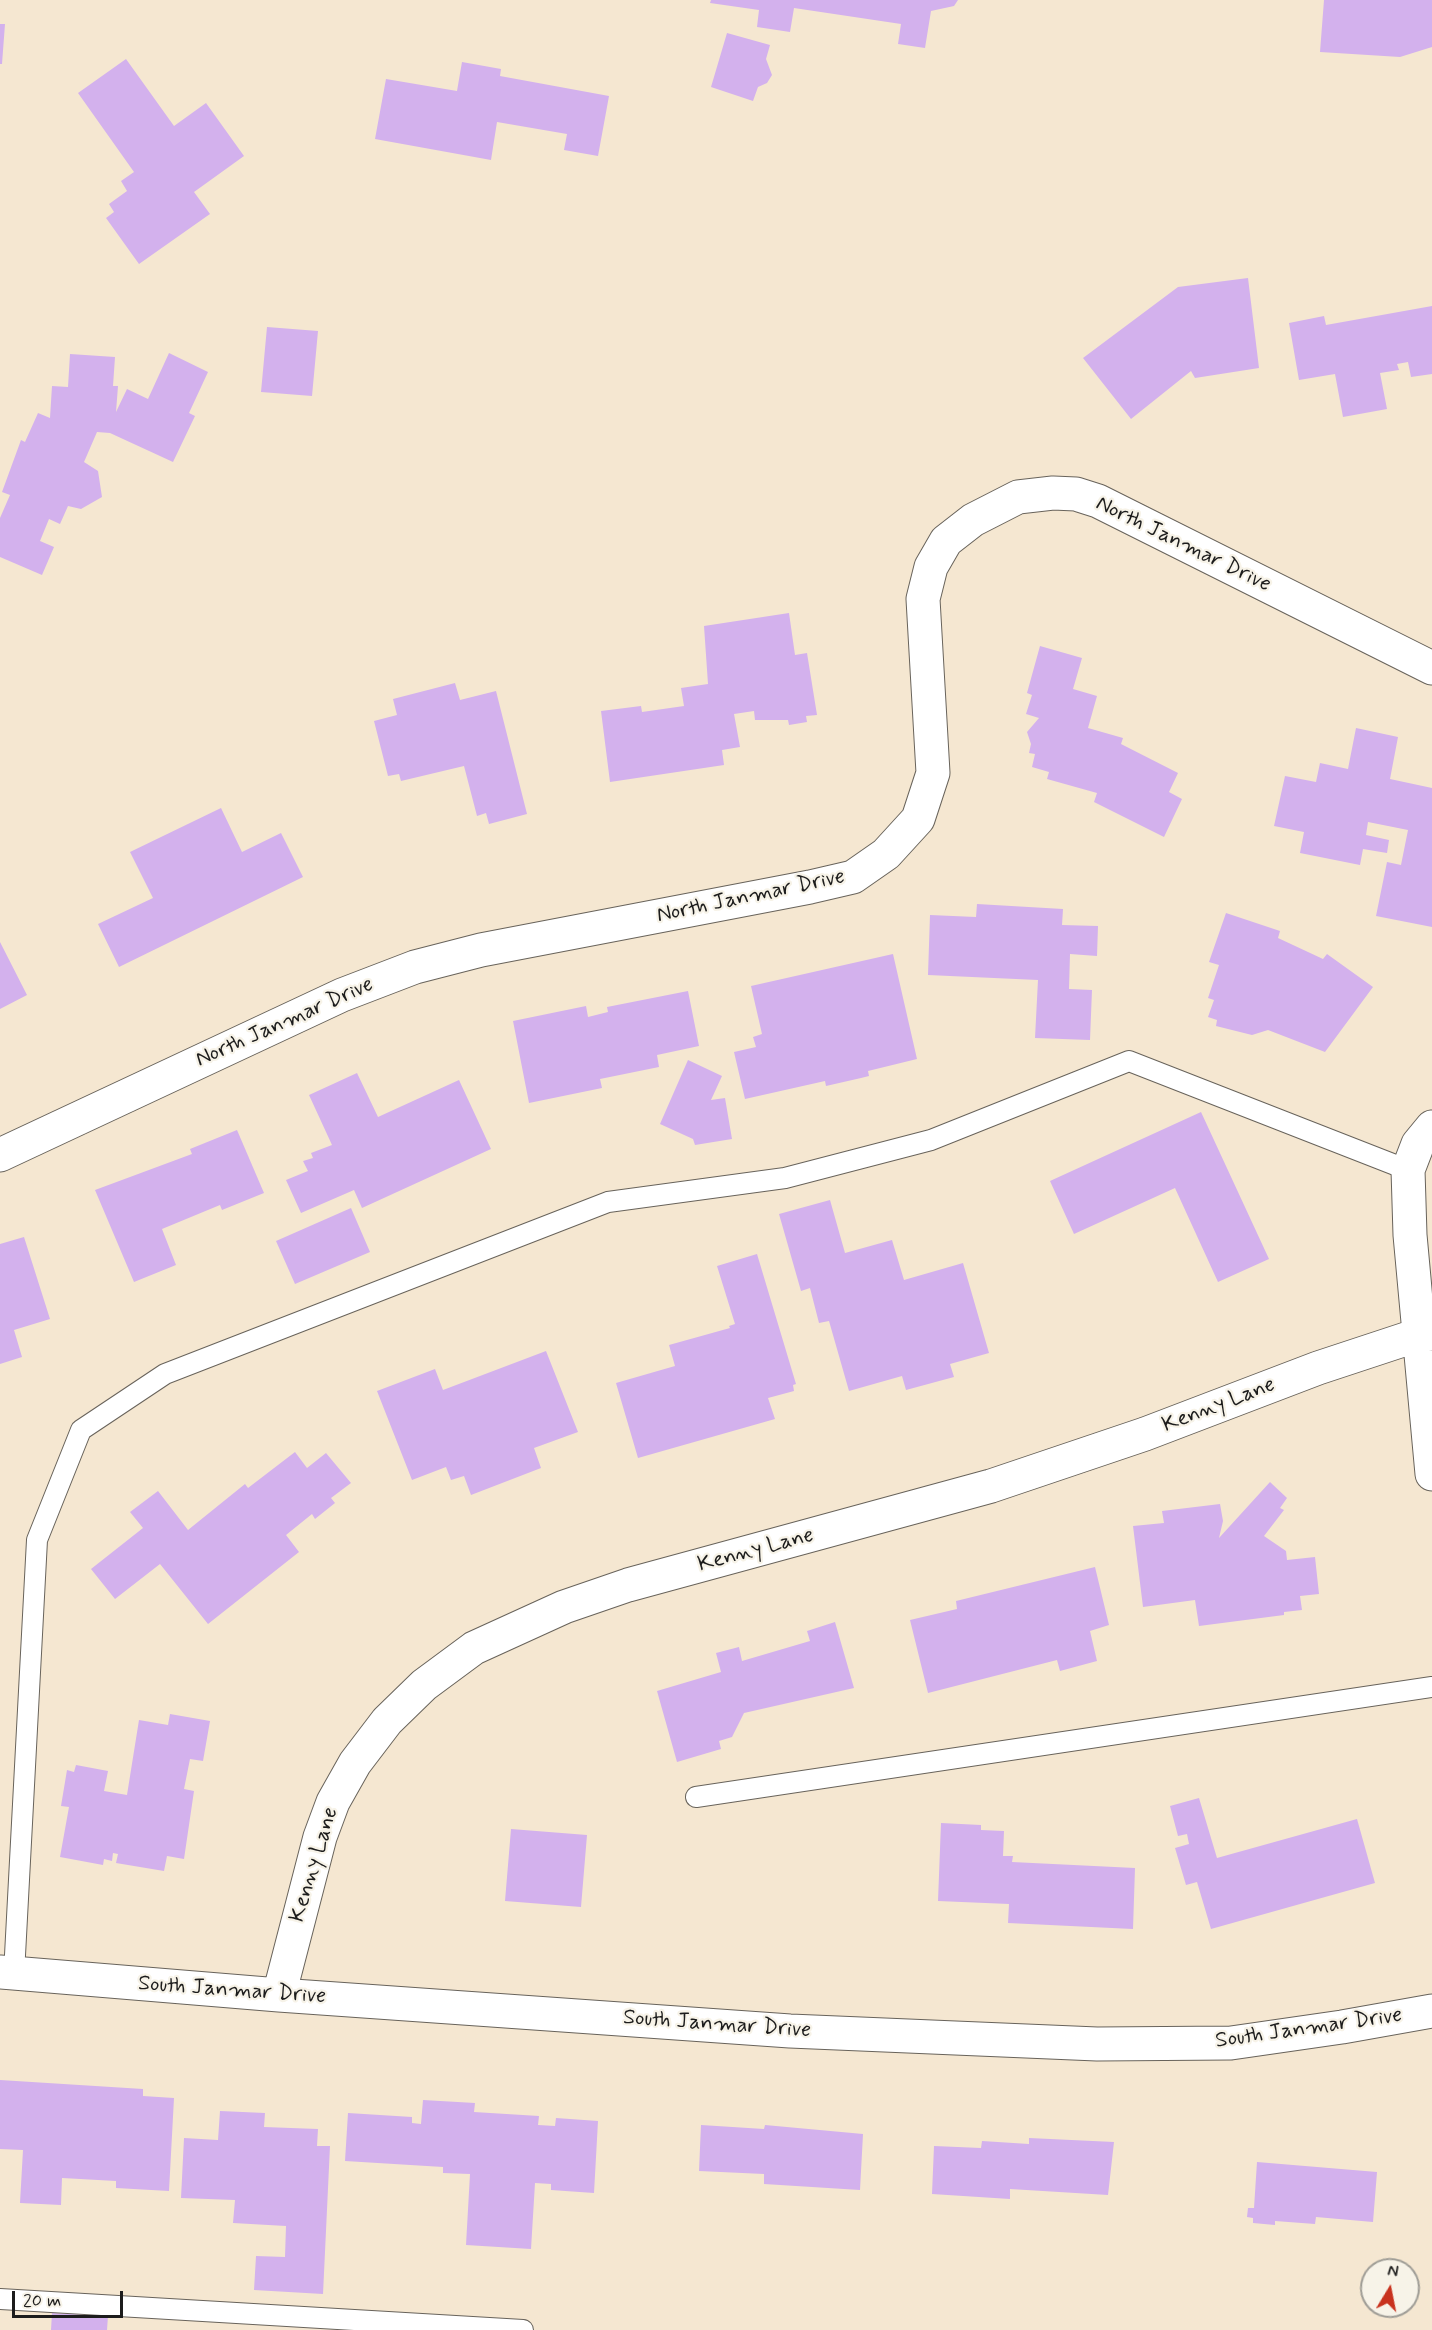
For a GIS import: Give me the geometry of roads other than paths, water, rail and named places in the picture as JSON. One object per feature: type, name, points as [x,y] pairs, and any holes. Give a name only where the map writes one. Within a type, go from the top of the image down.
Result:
[{"type":"street","name":"North Janmar Drive","points":[[0,1155],[342,995],[415,968],[481,950],[853,877],[886,854],[918,819],[933,774],[923,599],[931,567],[946,541],[973,520],[1018,497],[1053,493],[1076,494],[1098,501],[1432,668]]},
{"type":"street","points":[[1432,1127],[1418,1144],[1408,1170],[1410,1235],[1425,1335],[1432,1474]]},
{"type":"street","name":"Kenny Lane","points":[[279,1995],[320,1837],[333,1802],[356,1763],[387,1721],[424,1685],[474,1648],[564,1607],[628,1585],[991,1486],[1145,1434],[1318,1368],[1425,1335]]},
{"type":"street","name":"South Janmar Drive","points":[[7,1973],[279,1995],[790,2031],[1097,2044],[1231,2043],[1432,2011]]},
{"type":"lane","points":[[7,1973],[37,1540],[81,1430],[165,1374],[608,1202],[785,1178],[931,1140],[1129,1061],[1408,1170]]},
{"type":"lane","points":[[696,1797],[1432,1687]]},
{"type":"lane","points":[[0,2299],[523,2330]]}]
